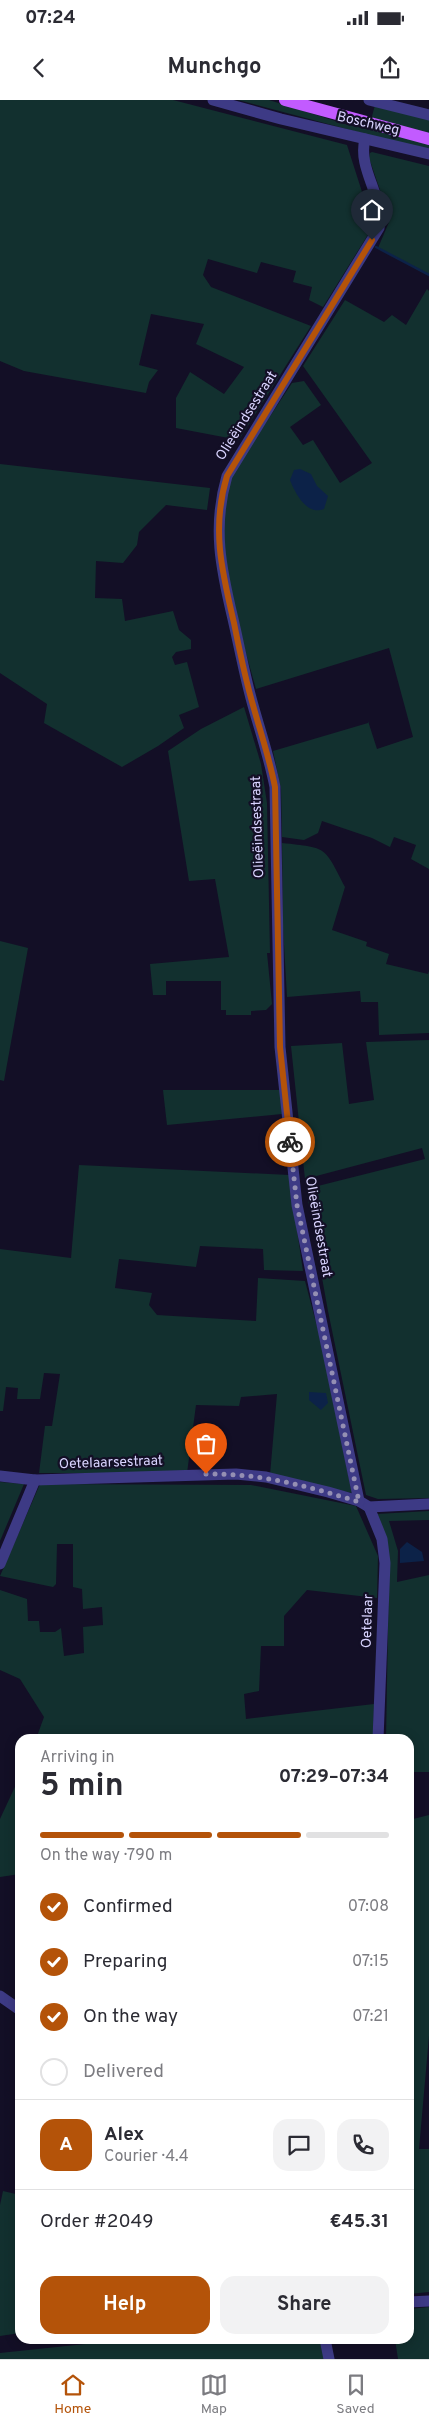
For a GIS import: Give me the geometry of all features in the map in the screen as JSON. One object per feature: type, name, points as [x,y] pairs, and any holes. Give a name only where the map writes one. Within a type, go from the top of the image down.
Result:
[{"type":"main road","name":"Boschweg","points":[[285,100],[429,139]]},
{"type":"street","name":"Boschweg","points":[[213,100],[429,154]]},
{"type":"street","name":"Boschweg","points":[[369,100],[429,116]]},
{"type":"street","name":"Olieëindsestraat","points":[[364,1504],[297,1205],[280,1047],[275,787],[268,754],[251,699],[224,580],[219,552],[219,526],[220,500],[227,476],[379,228],[382,217],[380,207],[363,158],[365,139]]},
{"type":"street","name":"Oetelaarsestraat","points":[[0,1476],[35,1480],[236,1474],[266,1477],[364,1504],[429,1504]]},
{"type":"street","points":[[0,1564],[35,1480]]},
{"type":"street","name":"Oetelaar","points":[[364,1504],[382,1539],[385,1563],[378,1734]]},
{"type":"street","points":[[0,1996],[15,2006]]},
{"type":"street","points":[[414,2302],[429,2301]]},
{"type":"street","points":[[326,2344],[329,2359]]},
{"type":"green space","points":[[0,100],[173,100],[347,145],[372,223],[369,233],[323,307],[309,300],[312,287],[293,282],[296,271],[261,262],[257,273],[208,259],[203,275],[211,287],[311,326],[239,440],[176,428],[176,398],[190,372],[224,394],[244,367],[196,344],[204,324],[151,314],[139,365],[158,370],[149,382],[146,393],[24,371],[0,361]]},
{"type":"green space","points":[[238,100],[269,100],[348,125],[429,142],[429,151]]},
{"type":"green space","points":[[375,105],[429,119],[429,135],[371,120]]},
{"type":"green space","points":[[372,152],[429,166],[429,276],[378,248],[389,222],[388,213],[369,158]]},
{"type":"green space","points":[[427,289],[429,291],[429,869],[411,859],[416,845],[394,837],[390,847],[372,838],[322,821],[318,833],[304,840],[282,837],[281,789],[273,751],[368,723],[368,721],[377,749],[413,737],[389,648],[256,689],[222,568],[225,485],[292,383],[304,381],[321,405],[290,427],[303,445],[313,440],[340,483],[372,463],[303,366],[345,300],[384,322],[392,315],[406,325]]},
{"type":"green space","points":[[0,464],[210,488],[207,510],[166,505],[139,532],[137,545],[123,563],[96,561],[95,598],[122,599],[125,621],[173,611],[179,630],[191,640],[191,649],[176,652],[172,657],[175,665],[187,662],[199,707],[179,715],[184,728],[122,767],[44,723],[47,704],[0,673]]},
{"type":"green space","points":[[244,707],[261,764],[267,803],[270,953],[267,953],[272,1004],[266,1010],[251,1011],[251,1015],[226,1015],[226,1010],[221,1010],[221,981],[166,981],[166,995],[153,995],[150,964],[229,957],[215,879],[189,881],[168,751],[201,729]]},
{"type":"green space","points":[[282,843],[317,848],[328,856],[333,864],[345,887],[332,930],[367,942],[366,946],[389,954],[386,964],[428,974],[429,971],[429,1033],[379,1035],[378,1002],[361,1002],[360,991],[287,997],[283,927]]},
{"type":"green space","points":[[0,941],[28,948],[4,1081],[0,1080]]},
{"type":"green space","points":[[429,1040],[429,1498],[378,1499],[366,1495],[328,1311],[306,1189],[425,1159],[422,1148],[305,1179],[291,1046],[342,1043],[349,1104],[374,1100],[366,1042]]},
{"type":"green space","points":[[163,1090],[280,1090],[282,1114],[167,1125]]},
{"type":"green space","points":[[79,1165],[289,1175],[303,1271],[264,1270],[263,1249],[200,1246],[196,1267],[119,1259],[115,1288],[152,1293],[149,1305],[157,1315],[256,1321],[258,1278],[305,1281],[319,1334],[352,1493],[270,1475],[277,1394],[241,1397],[239,1406],[196,1405],[187,1473],[39,1473],[45,1426],[52,1426],[60,1374],[44,1373],[40,1399],[17,1399],[18,1388],[6,1387],[3,1411],[0,1411],[0,1249],[71,1258]]},
{"type":"green space","points":[[0,1482],[24,1484],[0,1541]]},
{"type":"green space","points":[[40,1484],[251,1485],[356,1506],[378,1556],[377,1598],[307,1590],[284,1616],[284,1646],[261,1646],[259,1691],[244,1694],[246,1719],[374,1704],[373,1734],[38,1734],[44,1717],[20,1679],[0,1670],[0,1590],[27,1599],[28,1621],[39,1621],[40,1632],[55,1632],[61,1628],[64,1656],[84,1653],[83,1627],[103,1625],[102,1607],[83,1609],[82,1589],[73,1587],[73,1544],[57,1544],[56,1584],[53,1587],[0,1576]]},
{"type":"green space","points":[[429,1511],[429,1520],[389,1521],[398,1551],[397,1582],[429,1575],[429,1772],[414,1772],[414,1734],[386,1734],[389,1573],[377,1514]]},
{"type":"green space","points":[[15,1787],[15,1875],[0,1877],[0,1819]]},
{"type":"green space","points":[[429,1815],[429,2036],[419,2149],[429,2149],[429,2292],[414,2294],[414,1819]]},
{"type":"green space","points":[[3,2191],[15,2194],[15,2334],[0,2336],[0,2205]]},
{"type":"green space","points":[[429,2307],[429,2359],[398,2359],[396,2344],[414,2344],[414,2308]]},
{"type":"green space","points":[[86,2344],[323,2344],[325,2359],[0,2359],[0,2353]]},
{"type":"water","points":[[300,469],[311,474],[317,486],[328,496],[324,509],[312,509],[307,506],[295,491],[290,480],[294,470]]},
{"type":"water","points":[[309,1392],[326,1393],[328,1403],[321,1410],[309,1400]]},
{"type":"water","points":[[407,1542],[422,1552],[424,1561],[400,1563],[400,1549]]},
{"type":"waterway","points":[[376,247],[429,275]]},
{"type":"way so far","points":[[206,1474],[266,1477],[328,1492],[359,1502],[297,1205],[290,1142]]},
{"type":"route","points":[[290,1142],[280,1047],[274,840],[275,787],[268,754],[251,699],[224,580],[219,552],[220,500],[227,476],[372,240]]}]
